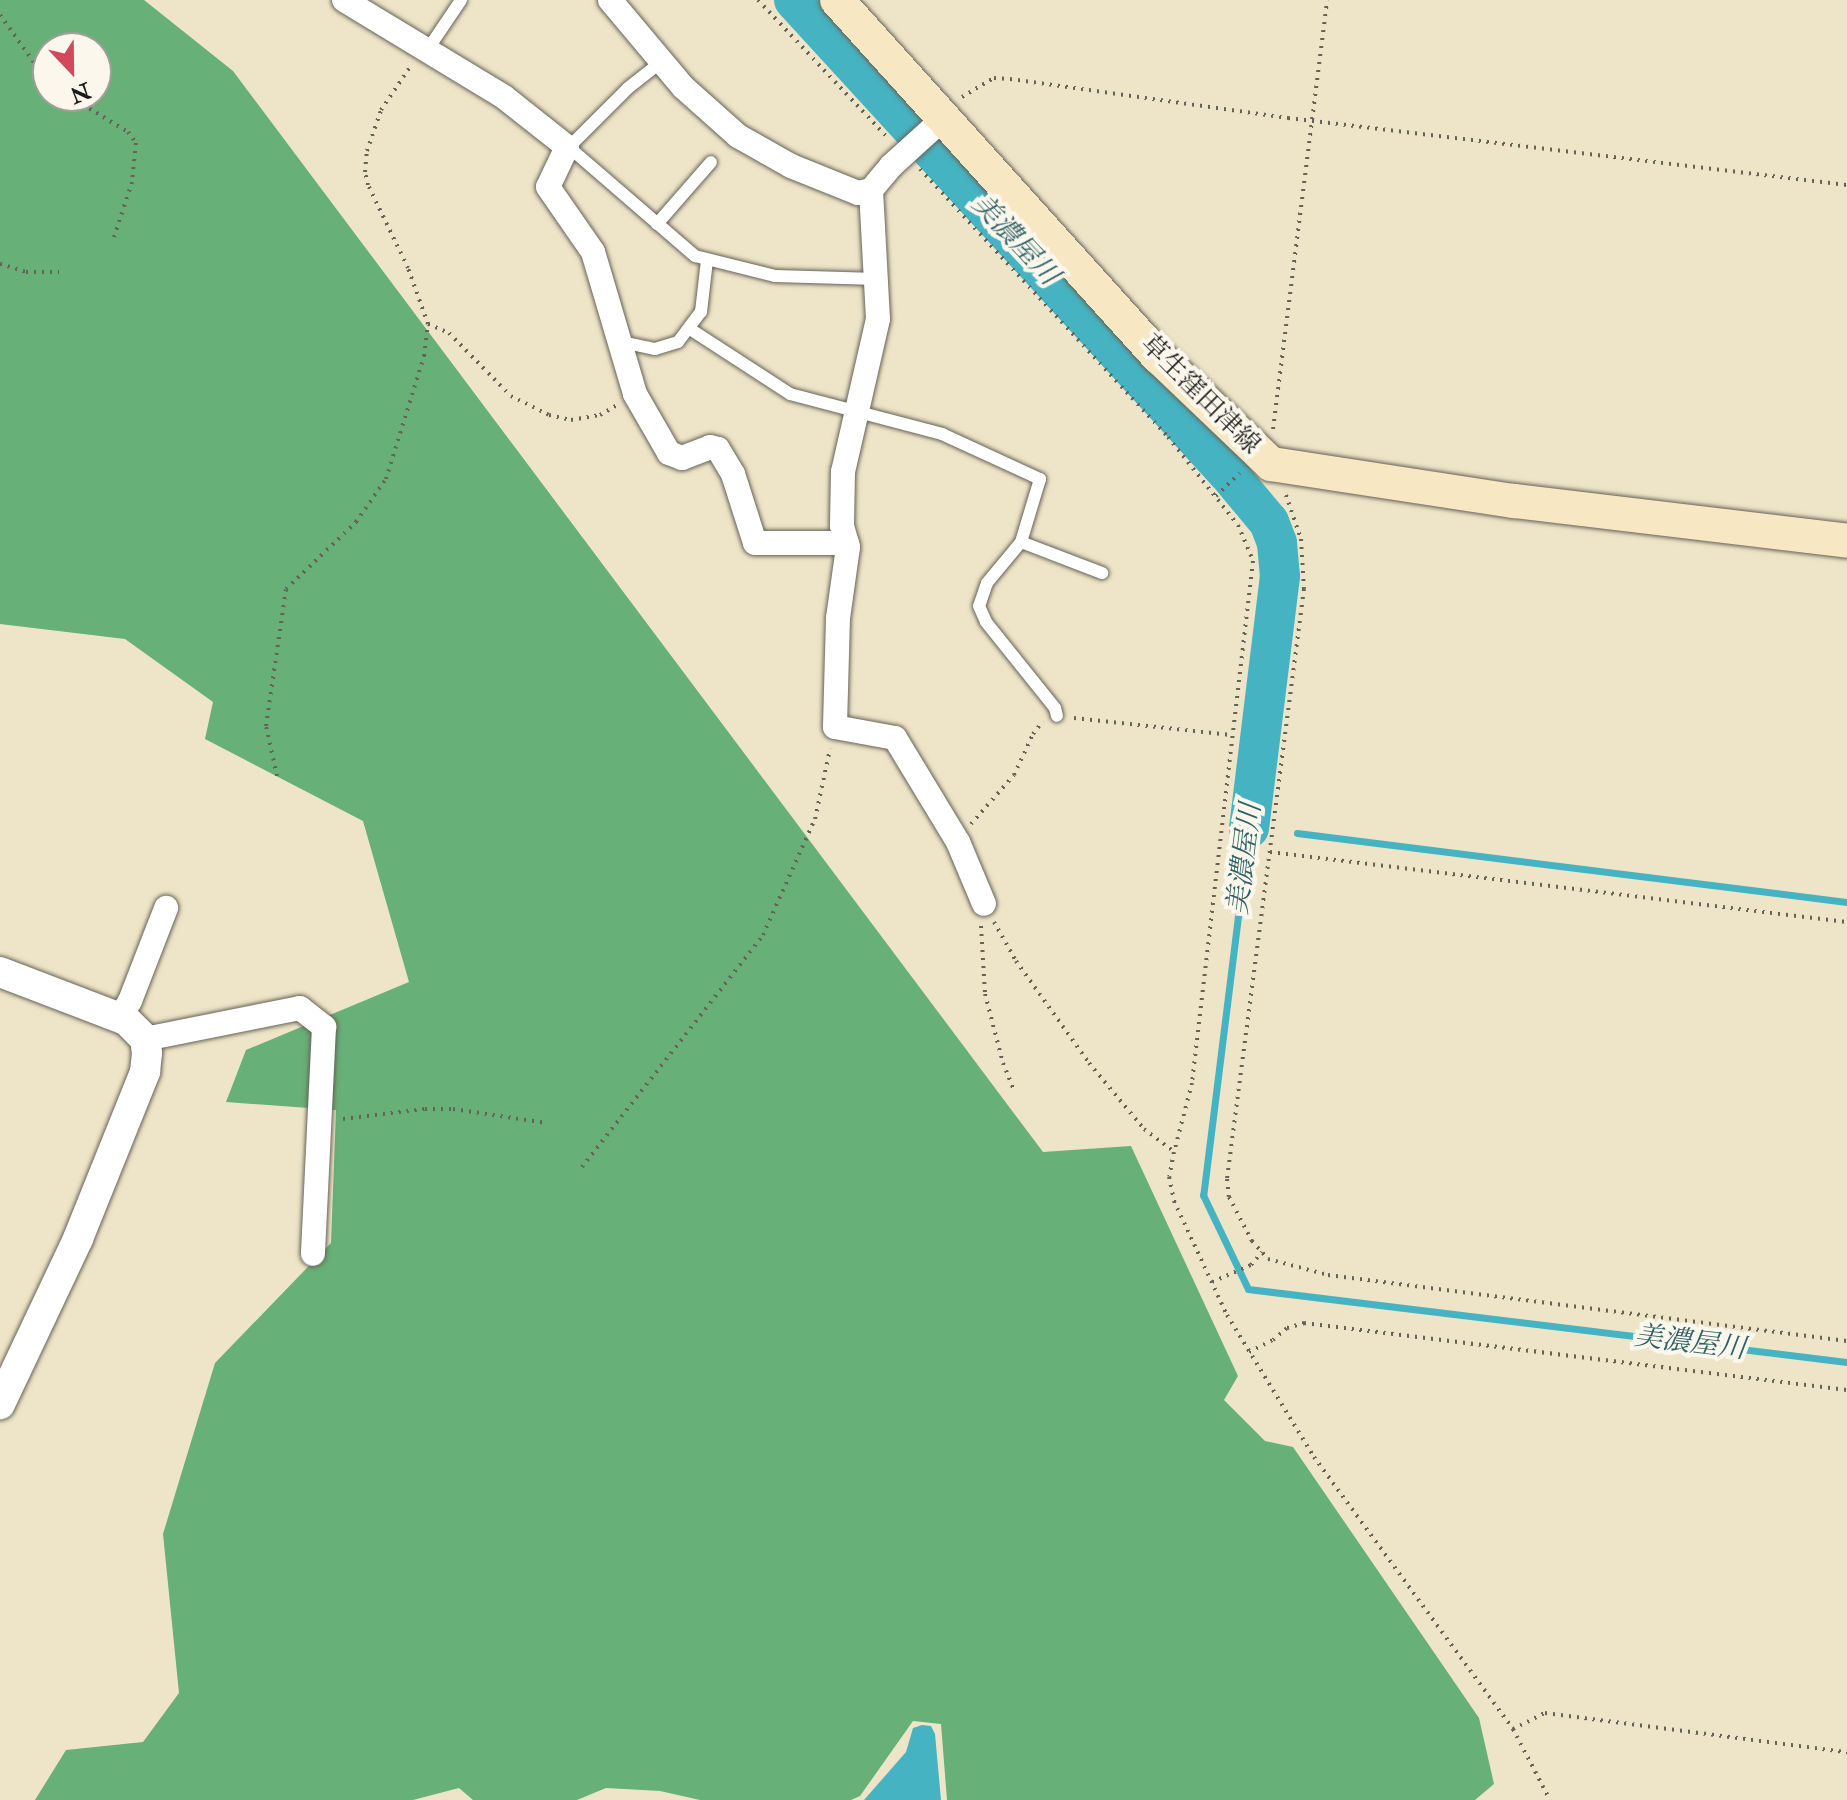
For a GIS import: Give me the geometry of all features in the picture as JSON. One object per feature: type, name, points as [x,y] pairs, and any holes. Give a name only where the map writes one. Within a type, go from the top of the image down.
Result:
[{"type":"main road","name":"草生窪田津線","points":[[837,0],[1260,465],[1514,501],[1847,541]]},
{"type":"street","points":[[344,0],[504,97],[569,148],[548,187],[593,252],[635,394],[669,453],[682,458],[710,447],[718,449],[733,474],[755,543],[847,543]]},
{"type":"street","points":[[610,0],[661,62],[715,118],[757,148],[858,193],[871,190],[942,116]]},
{"type":"street","points":[[871,190],[878,319],[843,472],[842,526],[847,543],[844,592],[838,618],[835,727],[895,738],[958,842],[984,904]]},
{"type":"street","points":[[120,1018],[130,1001],[166,908]]},
{"type":"street","points":[[0,972],[120,1018],[145,1039],[145,1072],[78,1239],[0,1404]]},
{"type":"street","points":[[145,1039],[300,1008],[324,1027],[313,1254]]},
{"type":"lane","points":[[422,46],[461,0]]},
{"type":"lane","points":[[661,62],[609,106],[569,148],[695,256],[775,276],[877,279]]},
{"type":"lane","points":[[657,224],[711,162]]},
{"type":"lane","points":[[622,342],[666,348],[690,329],[701,312],[707,260]]},
{"type":"lane","points":[[690,329],[790,394],[942,434],[1040,479],[1021,542],[987,583],[979,606],[986,622],[1055,708],[1057,716]]},
{"type":"lane","points":[[1021,542],[1102,573]]},
{"type":"path","points":[[758,0],[904,155],[931,179],[1168,437],[1238,525],[1253,561],[1192,1083],[1169,1177],[1174,1201],[1249,1352],[1314,1457],[1513,1729],[1550,1800]]},
{"type":"path","points":[[1327,0],[1260,465],[1298,523],[1304,589],[1227,1179],[1229,1197],[1252,1241],[1268,1259],[1328,1275],[1847,1341]]},
{"type":"path","points":[[0,15],[32,60]]},
{"type":"path","points":[[277,776],[266,726],[286,589],[356,522],[386,479],[424,356],[428,324],[408,268],[368,185],[365,172],[367,151],[381,110],[422,46]]},
{"type":"path","points":[[942,116],[994,78],[1847,185]]},
{"type":"path","points":[[95,112],[128,132],[136,143],[132,182],[114,237]]},
{"type":"path","points":[[0,264],[26,272],[59,272]]},
{"type":"path","points":[[428,324],[449,333],[511,396],[549,415],[571,420],[600,415],[635,394]]},
{"type":"path","points":[[1216,496],[1260,465]]},
{"type":"path","points":[[958,842],[1014,775],[1041,723],[1050,715],[1231,735]]},
{"type":"path","points":[[582,1167],[751,952],[776,912],[781,890],[815,819],[835,727]]},
{"type":"path","points":[[1270,852],[1847,922]]},
{"type":"path","points":[[984,904],[1016,961],[1089,1063],[1144,1129],[1174,1152]]},
{"type":"path","points":[[984,904],[981,925],[985,994],[1003,1063],[1014,1090]]},
{"type":"path","points":[[319,1120],[425,1109],[547,1123]]},
{"type":"path","points":[[1212,1282],[1251,1265],[1262,1252]]},
{"type":"path","points":[[1249,1352],[1273,1340],[1287,1328],[1304,1323],[1847,1390]]},
{"type":"path","points":[[1513,1729],[1545,1713],[1847,1752]]},
{"type":"green space","points":[[0,0],[144,0],[233,71],[1043,1152],[1131,1146],[1238,1376],[1224,1400],[1265,1441],[1293,1447],[1479,1718],[1494,1784],[1475,1800],[947,1800],[941,1724],[913,1721],[860,1796],[851,1800],[700,1800],[660,1791],[606,1788],[577,1800],[473,1800],[459,1788],[413,1800],[35,1800],[66,1750],[143,1742],[179,1693],[163,1534],[215,1363],[331,1243],[336,1110],[226,1102],[246,1050],[409,982],[363,821],[205,739],[213,702],[125,639],[0,624]]},
{"type":"water","points":[[931,1726],[935,1734],[941,1800],[864,1800],[906,1752],[913,1728]]},
{"type":"waterway","name":"美濃屋川","points":[[794,0],[1227,472],[1269,522],[1277,543],[1280,576],[1249,828]]},
{"type":"waterway","name":"美濃屋川","points":[[1259,829],[1249,828],[1203,1195],[1248,1289],[1847,1362]]},
{"type":"waterway","points":[[1297,833],[1847,902]]}]
